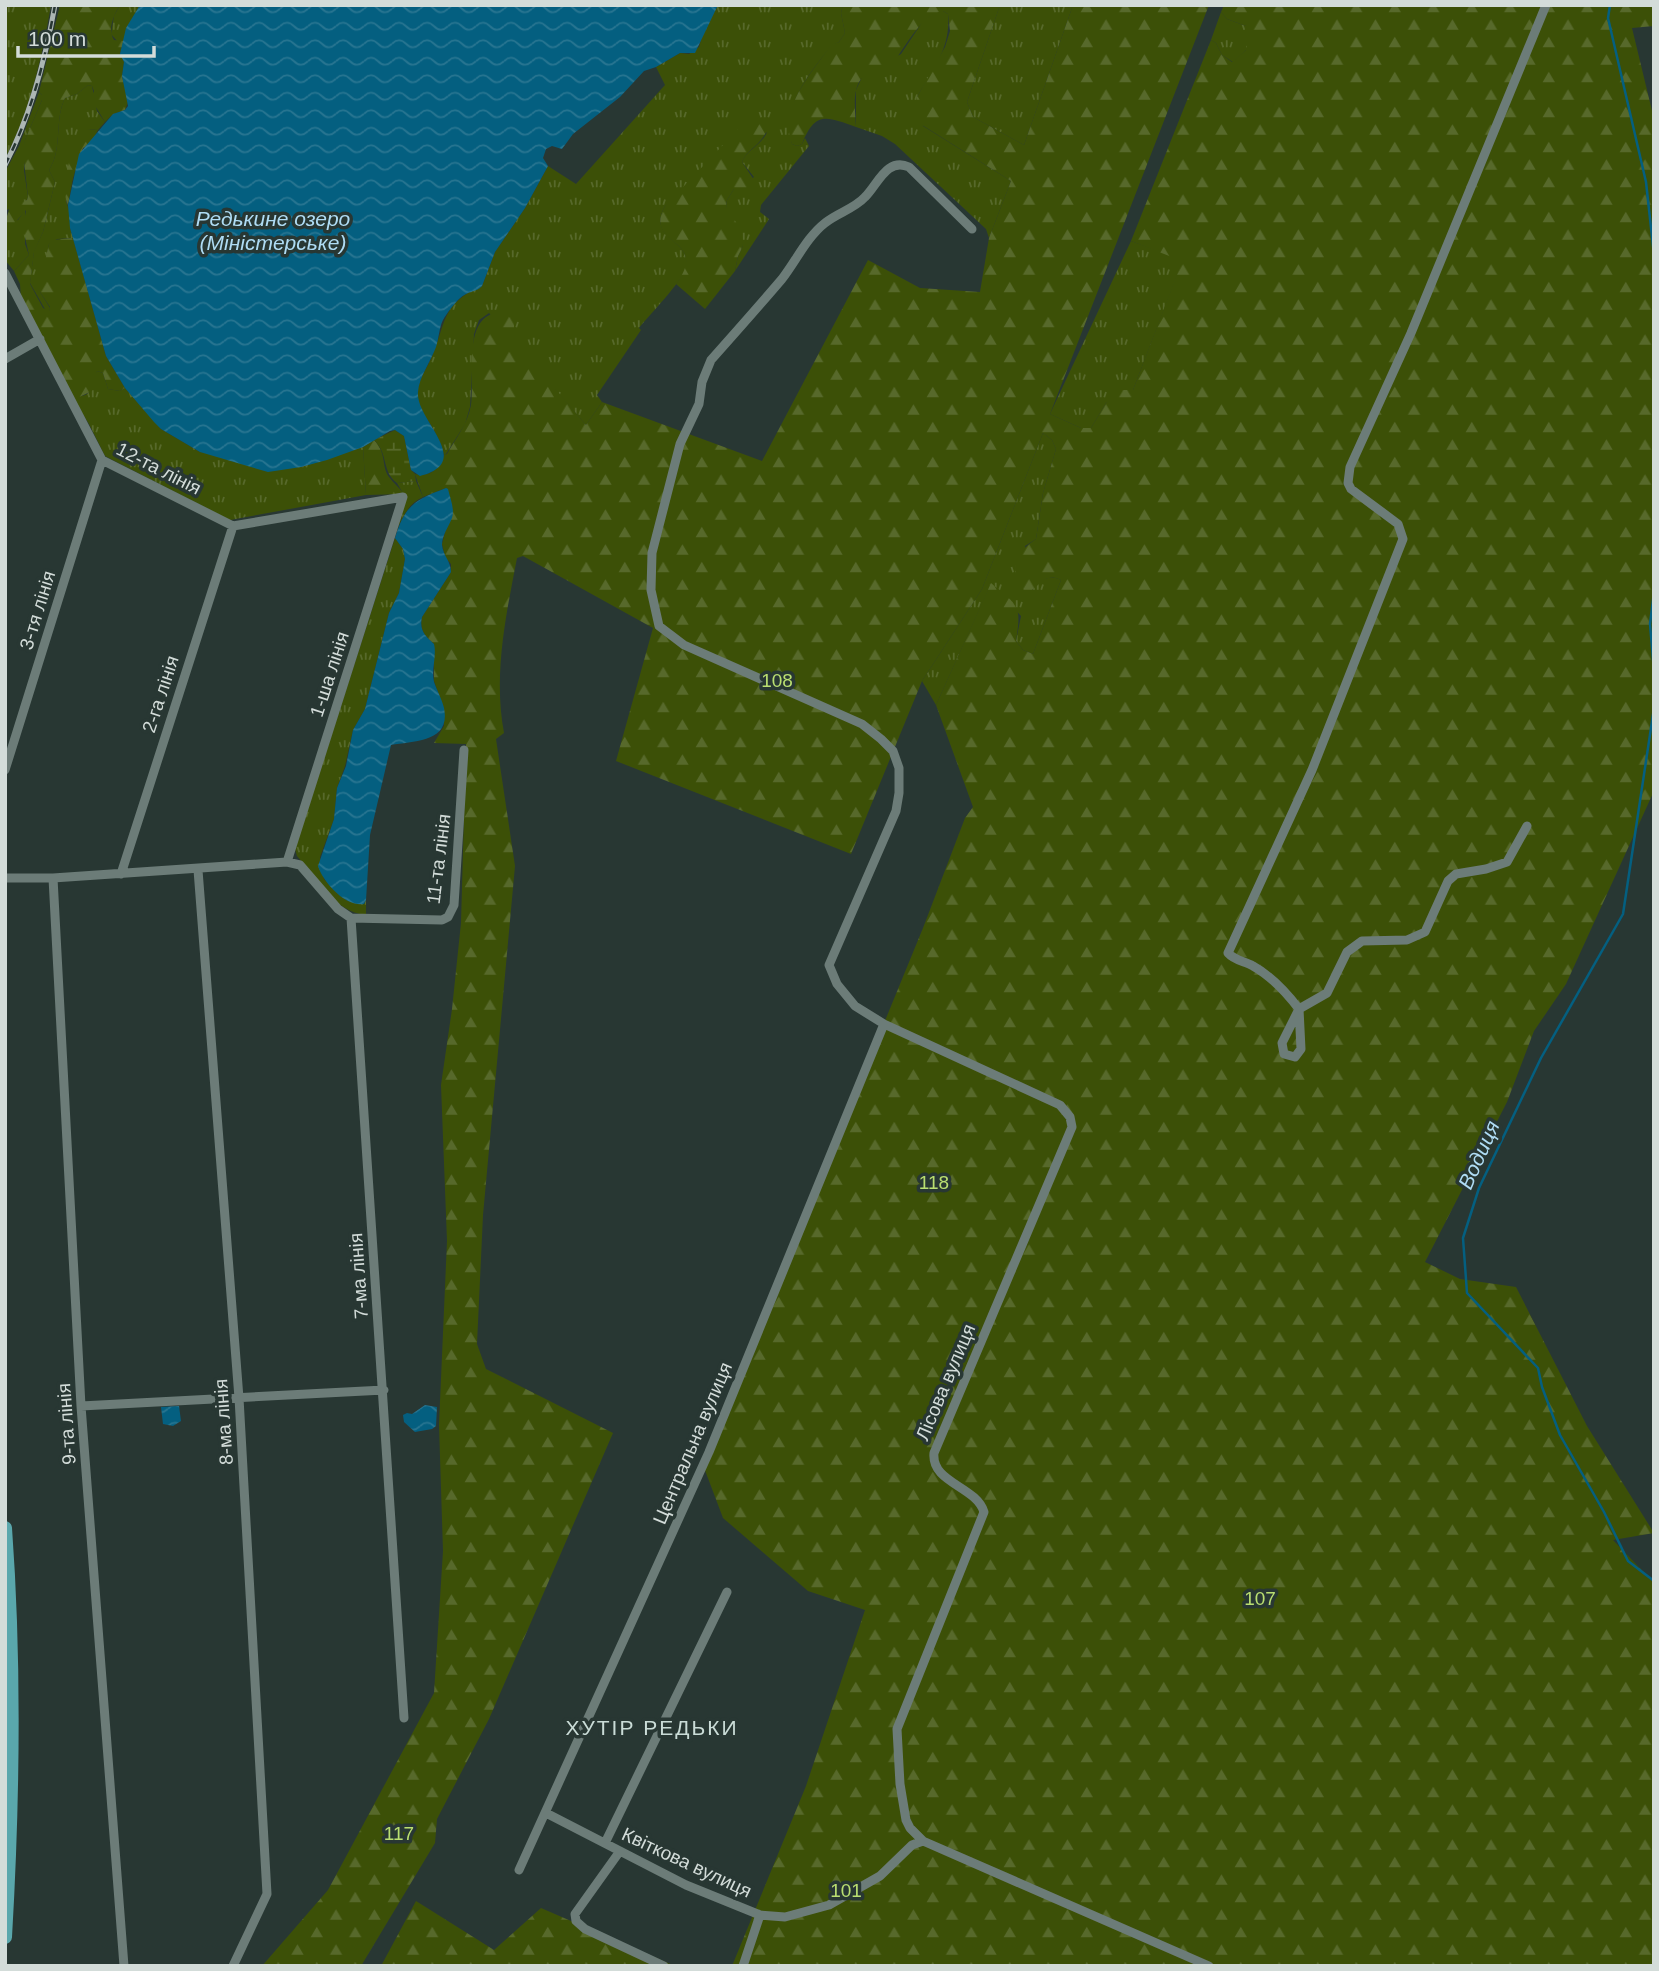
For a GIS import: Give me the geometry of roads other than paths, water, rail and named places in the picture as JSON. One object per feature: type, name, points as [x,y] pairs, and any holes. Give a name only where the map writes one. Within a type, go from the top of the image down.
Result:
[{"type":"main road","points":[[5,1528],[12,1680],[11,1802],[5,1937]]},
{"type":"street","points":[[1527,826],[1507,862],[1456,874],[1448,881],[1425,932],[1407,940],[1362,941],[1347,952],[1327,993],[1299,1009],[1282,1042],[1284,1054],[1295,1057],[1301,1049],[1299,1009],[1264,972],[1228,953],[1312,770],[1403,539],[1398,524],[1352,489],[1348,483],[1350,467],[1411,333],[1546,5]]},
{"type":"street","points":[[884,1024],[856,1006],[837,984],[829,965],[890,826],[899,793],[899,768],[893,751],[862,724],[684,645],[659,625],[651,590],[652,553],[680,444],[699,404],[702,382],[711,360],[783,277],[825,222],[852,208],[888,169],[902,163],[972,229]]},
{"type":"street","name":"12-та лінія","points":[[5,273],[102,460],[233,526]]},
{"type":"street","points":[[5,359],[40,339]]},
{"type":"street","name":"3-тя лінія","points":[[5,770],[102,460]]},
{"type":"street","name":"1-ша лінія","points":[[233,526],[403,497],[288,862]]},
{"type":"street","name":"2-га лінія","points":[[121,874],[233,526]]},
{"type":"street","name":"11-та лінія","points":[[351,918],[448,918],[454,905],[464,750]]},
{"type":"street","points":[[5,878],[198,870],[288,862],[300,865],[338,909],[351,918]]},
{"type":"street","name":"8-ма лінія","points":[[198,870],[239,1398],[267,1894],[233,1966]]},
{"type":"street","name":"9-та лінія","points":[[53,878],[81,1406],[124,1966]]},
{"type":"street","name":"7-ма лінія","points":[[351,918],[404,1718]]},
{"type":"street","name":"Центральна вулиця","points":[[519,1870],[709,1452],[884,1024]]},
{"type":"street","name":"Лісова вулиця","points":[[884,1024],[1060,1105],[1070,1117],[1072,1127],[934,1453],[933,1460],[942,1475],[978,1500],[984,1511],[897,1729],[900,1784],[906,1820],[923,1841]]},
{"type":"street","points":[[81,1406],[384,1390]]},
{"type":"street","points":[[605,1843],[727,1592]]},
{"type":"street","name":"Квіткова вулиця","points":[[546,1813],[686,1885],[760,1915],[785,1917],[829,1905],[880,1877],[912,1845],[923,1841]]},
{"type":"street","points":[[923,1841],[1209,1966]]},
{"type":"street","points":[[620,1851],[575,1914],[576,1921],[585,1929],[664,1966]]},
{"type":"street","points":[[743,1966],[760,1915]]},
{"type":"water","name":"Редькине озеро (Міністерське)","points":[[140,5],[718,5],[695,53],[680,53],[644,71],[620,97],[573,134],[562,149],[552,146],[546,149],[543,158],[548,166],[525,208],[495,252],[482,286],[459,299],[442,323],[436,347],[418,392],[425,415],[439,439],[443,461],[436,470],[420,476],[411,470],[404,436],[395,430],[363,447],[327,460],[268,472],[200,452],[161,429],[125,388],[106,356],[70,228],[68,205],[79,154],[113,114],[125,110],[128,106],[122,76],[124,62],[120,54],[126,28]]},
{"type":"water","points":[[446,488],[453,515],[442,545],[451,572],[421,622],[424,632],[434,644],[433,677],[445,719],[437,734],[429,738],[391,745],[370,835],[366,900],[364,904],[357,904],[342,898],[325,879],[318,866],[334,819],[337,788],[346,766],[353,730],[365,709],[389,613],[399,593],[405,559],[403,549],[395,538],[403,518],[413,505]]},
{"type":"water","points":[[425,1405],[437,1407],[436,1426],[415,1432],[404,1422],[403,1415],[412,1414]]},
{"type":"water","points":[[179,1406],[181,1421],[173,1426],[163,1424],[161,1407]]},
{"type":"waterway","name":"Водиця","points":[[1610,5],[1608,18],[1646,182],[1654,255]]},
{"type":"waterway","name":"Водиця","points":[[1654,592],[1650,624],[1654,671]]},
{"type":"waterway","name":"Водиця","points":[[1654,708],[1623,914],[1541,1058],[1479,1188],[1463,1238],[1467,1293],[1538,1368],[1542,1387],[1560,1435],[1604,1512],[1628,1561],[1654,1581]]},
{"type":"railway","points":[[5,165],[36,87],[55,5]]},
{"type":"district","name":"ХУТІР РЕДЬКИ","points":[[652,1728]]},
{"type":"park label","name":"108","points":[[777,680]]},
{"type":"park label","name":"118","points":[[934,1182]]},
{"type":"park label","name":"107","points":[[1260,1598]]},
{"type":"park label","name":"117","points":[[399,1833]]},
{"type":"park label","name":"101","points":[[846,1890]]}]
